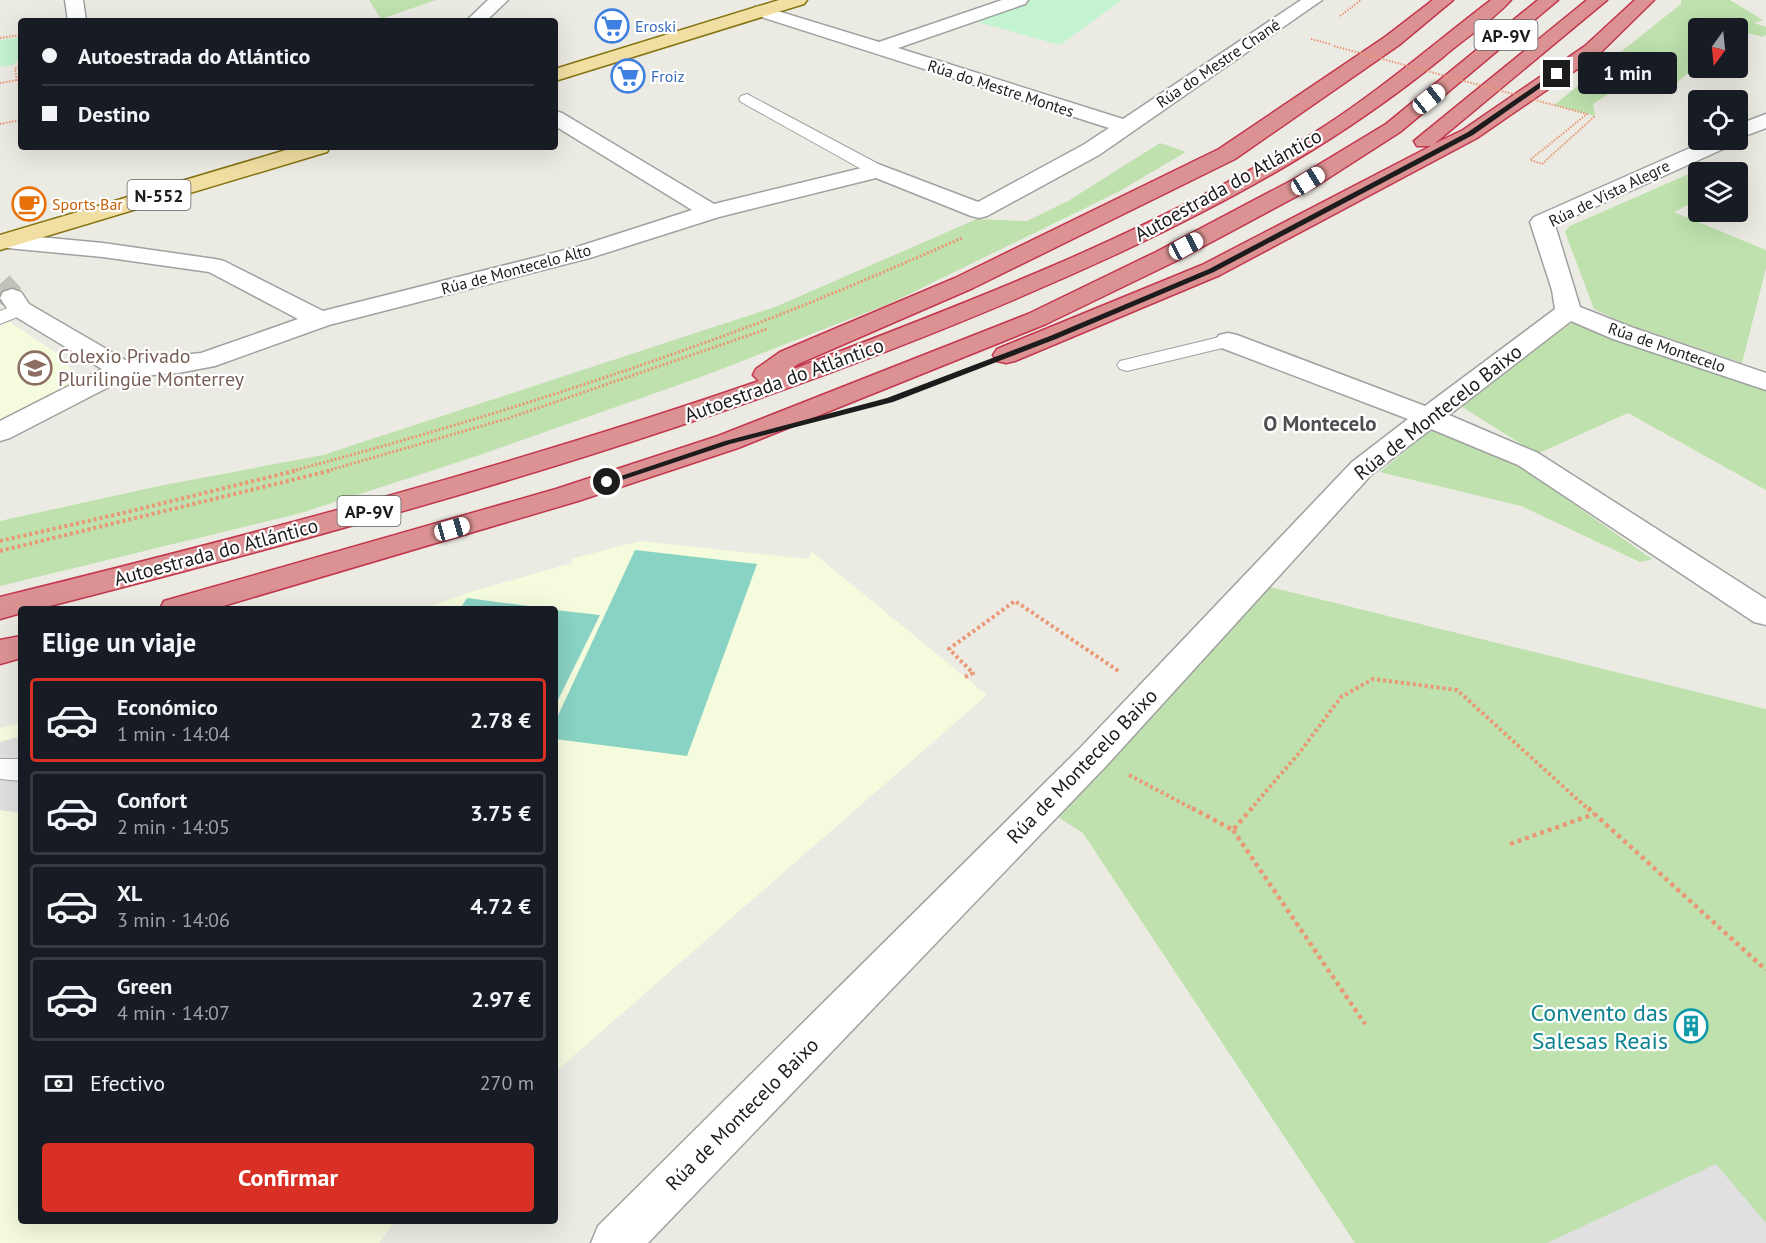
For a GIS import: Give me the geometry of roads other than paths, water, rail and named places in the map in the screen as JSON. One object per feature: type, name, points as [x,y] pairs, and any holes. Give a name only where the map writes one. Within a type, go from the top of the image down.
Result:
[{"type":"highway","points":[[734,400],[789,358],[964,283],[1227,154],[1392,41],[1444,0]]},
{"type":"highway","name":"Autoestrada do Atlántico","points":[[0,608],[195,560],[548,462],[821,370],[996,299],[1123,242],[1261,171],[1353,116],[1502,0]]},
{"type":"highway","name":"Autoestrada do Atlántico","points":[[186,606],[556,498],[728,442],[1037,319],[1165,257],[1298,187],[1394,128],[1549,0]]},
{"type":"highway","name":"AP-9V","points":[[1374,182],[1598,0]]},
{"type":"highway","name":"AP-9V","points":[[728,442],[890,400],[1053,337],[1211,270],[1302,224],[1374,182],[1470,134],[1592,50],[1646,0]]},
{"type":"highway","points":[[1392,41],[1405,5]]},
{"type":"highway","points":[[0,652],[18,648]]},
{"type":"main road","points":[[558,56],[753,6],[798,0]]},
{"type":"main road","points":[[558,74],[753,6]]},
{"type":"main road","name":"N-552","points":[[2,236],[243,150]]},
{"type":"main road","name":"N-552","points":[[2,236],[308,150]]},
{"type":"street","points":[[74,0],[77,18]]},
{"type":"street","points":[[478,18],[500,0]]},
{"type":"street","name":"Rúa do Mestre Montes","points":[[878,49],[1019,0]]},
{"type":"street","name":"Rúa do Mestre Chané","points":[[1123,126],[1313,0]]},
{"type":"street","name":"Rúa do Mestre Montes","points":[[753,6],[878,49],[1123,126]]},
{"type":"street","points":[[558,119],[711,212]]},
{"type":"street","points":[[1748,129],[1766,120]]},
{"type":"street","points":[[878,171],[979,211],[1091,150],[1123,126]]},
{"type":"street","name":"Rúa de Vista Alegre","points":[[1568,311],[1564,290],[1542,222],[1702,150]]},
{"type":"street","name":"Rúa de Montecelo Alto","points":[[0,432],[122,369],[178,365],[206,360],[320,320],[585,252],[711,212],[878,171]]},
{"type":"street","points":[[2,236],[215,266],[320,320]]},
{"type":"street","points":[[11,308],[122,369]]},
{"type":"street","name":"Rúa de Montecelo","points":[[1568,311],[1622,333],[1766,382]]},
{"type":"street","name":"Rúa de Montecelo Baixo","points":[[615,1243],[1094,756],[1362,468],[1568,311]]},
{"type":"street","points":[[1228,341],[1428,417],[1528,459],[1766,614]]},
{"type":"lane","points":[[747,99],[878,171]]},
{"type":"lane","points":[[1127,365],[1228,341]]},
{"type":"lane","points":[[0,769],[18,770]]},
{"type":"tunnel","points":[[0,284],[12,297]]},
{"type":"place","name":"Eroski","points":[[612,26]]},
{"type":"place","name":"Froiz","points":[[628,76]]},
{"type":"place","name":"Sports Bar","points":[[29,204]]},
{"type":"place","name":"Colexio Privado Plurilingüe Monterrey","points":[[35,368]]},
{"type":"place","name":"Convento das Salesas Reais","points":[[1691,1026]]},
{"type":"district","name":"O Montecelo","points":[[1320,423]]}]
